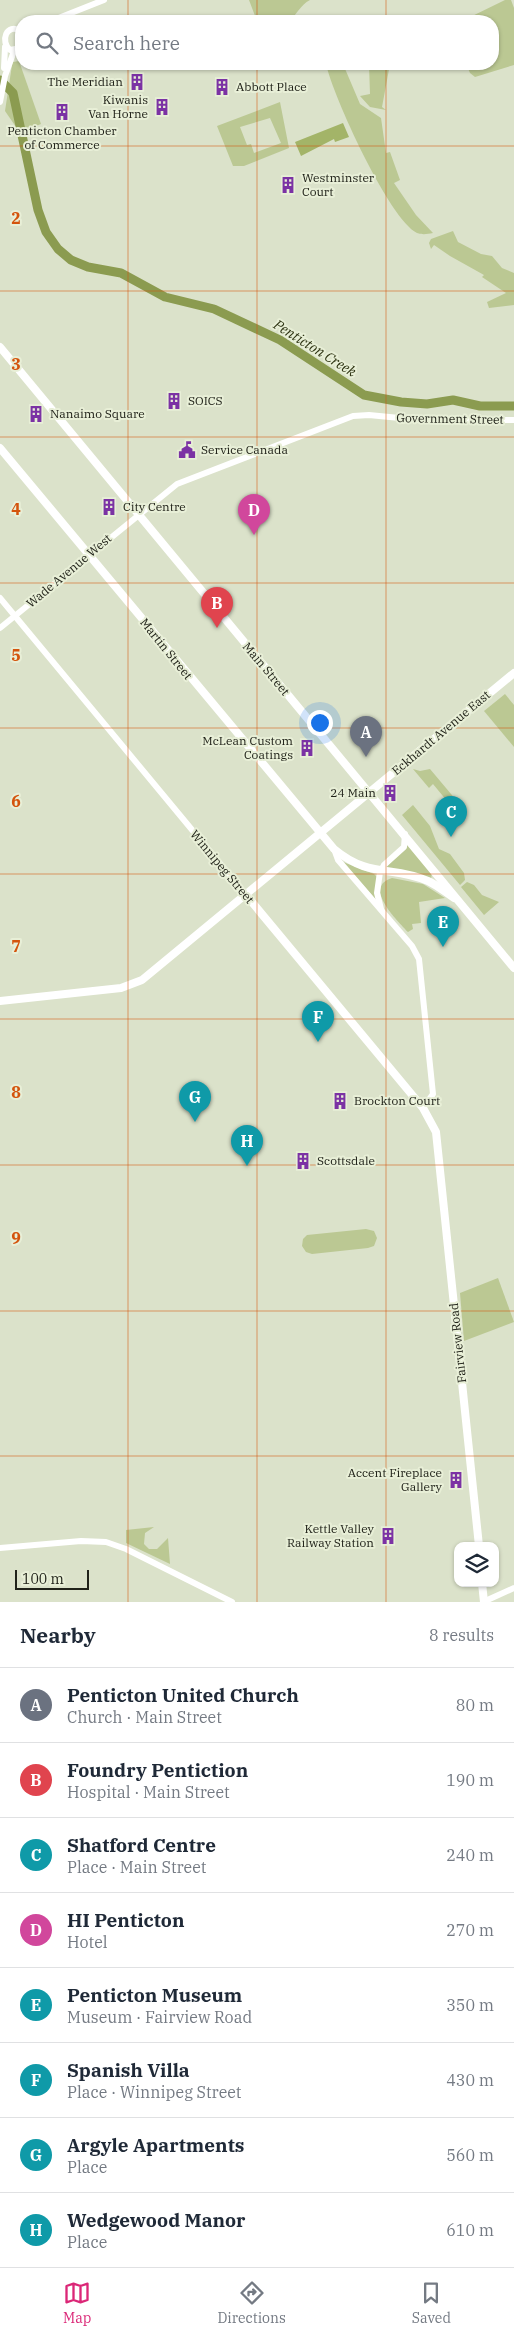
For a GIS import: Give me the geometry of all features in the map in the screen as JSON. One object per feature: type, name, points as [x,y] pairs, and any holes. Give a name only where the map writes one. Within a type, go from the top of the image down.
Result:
[{"type":"main road","name":"Main Street","points":[[0,346],[514,968]]},
{"type":"main road","name":"Martin Street","points":[[0,448],[334,850],[354,864],[380,872],[429,881],[459,902]]},
{"type":"main road","name":"Eckhardt Avenue East","points":[[0,1001],[133,985],[151,974],[514,673]]},
{"type":"main road","name":"Winnipeg Street","points":[[246,895],[423,1108],[434,1125],[438,1139]]},
{"type":"main road","name":"Fairview Road","points":[[438,1139],[479,1542]]},
{"type":"main road","points":[[482,1587],[483,1602]]},
{"type":"street","points":[[66,15],[104,0]]},
{"type":"street","points":[[5,76],[5,47],[3,38],[6,31],[15,29]]},
{"type":"street","points":[[0,102],[5,76],[14,51],[5,47]]},
{"type":"street","name":"Government Street","points":[[139,514],[171,488],[191,477],[353,416],[369,414],[420,420],[514,420]]},
{"type":"street","name":"Wade Avenue West","points":[[0,628],[139,514]]},
{"type":"street","name":"Winnipeg Street","points":[[0,598],[246,895]]},
{"type":"street","points":[[405,834],[404,847],[384,865],[380,872],[377,893],[381,909],[412,946],[419,960],[434,1094],[423,1108]]},
{"type":"street","name":"Martin Street","points":[[334,850],[338,860],[378,908],[381,909]]},
{"type":"street","points":[[0,1548],[81,1541],[106,1542],[126,1549],[232,1602]]},
{"type":"street","points":[[483,1602],[514,1588]]},
{"type":"green space","points":[[249,0],[310,0],[295,15],[255,15]]},
{"type":"green space","points":[[505,0],[511,0],[514,8],[514,65],[499,70],[499,15],[474,15]]},
{"type":"green space","points":[[13,62],[15,62],[15,70],[22,70],[41,124],[29,129],[16,127],[5,111]]},
{"type":"green space","points":[[328,70],[346,70],[360,104],[381,118],[386,153],[390,152],[400,180],[394,183],[416,215],[433,233],[417,233],[405,223],[392,205],[350,128]]},
{"type":"green space","points":[[369,70],[389,70],[382,107],[386,110],[370,107],[360,96],[370,94]]},
{"type":"green space","points":[[469,70],[498,70],[475,77]]},
{"type":"green space","points":[[280,102],[289,148],[244,166],[233,166],[217,126]],"holes":[[[270,118],[281,143],[254,153],[251,144],[247,145],[240,127]]]},
{"type":"green space","points":[[343,123],[349,137],[335,142],[334,139],[301,156],[295,142]]},
{"type":"green space","points":[[453,231],[458,242],[481,254],[492,256],[502,268],[514,273],[514,305],[489,308],[487,302],[506,293],[482,277],[484,275],[434,245],[431,249],[429,243],[431,239]]},
{"type":"green space","points":[[505,694],[514,705],[514,747],[484,711]]},
{"type":"green space","points":[[413,769],[420,771],[430,769],[467,813],[461,818],[433,784],[429,788]]},
{"type":"green space","points":[[413,805],[430,826],[439,849],[450,854],[464,873],[465,880],[460,885],[402,815]]},
{"type":"green space","points":[[407,844],[432,873],[431,879],[384,870]]},
{"type":"green space","points":[[343,862],[374,874],[377,877],[377,901]]},
{"type":"green space","points":[[392,878],[423,884],[445,898],[419,902],[421,923],[412,924],[413,929],[408,932],[385,904],[381,896],[380,889],[384,882]]},
{"type":"green space","points":[[467,882],[474,885],[482,895],[499,902],[484,915],[461,887]]},
{"type":"green space","points":[[366,1229],[374,1231],[377,1238],[374,1246],[368,1248],[312,1254],[306,1252],[302,1246],[303,1239],[307,1235]]},
{"type":"green space","points":[[498,1278],[514,1322],[464,1341],[460,1293]]},
{"type":"green space","points":[[154,1527],[145,1533],[144,1544],[149,1549],[157,1549],[168,1538],[170,1564],[126,1543],[126,1530]]},
{"type":"waterway","name":"Penticton Creek","points":[[0,80],[13,93],[38,210],[46,232],[58,249],[71,260],[88,267],[121,273],[165,297],[214,309],[280,340],[364,395],[401,402],[427,404],[453,400],[480,406],[514,406]]},
{"type":"place","name":"The Meridian","points":[[137,82]]},
{"type":"place","name":"Abbott Place","points":[[222,87]]},
{"type":"place","name":"Kiwanis Van Horne","points":[[162,107]]},
{"type":"place","name":"Penticton Chamber of Commerce","points":[[62,112]]},
{"type":"place","name":"Westminster Court","points":[[288,185]]},
{"type":"place","name":"SOICS","points":[[174,401]]},
{"type":"place","name":"Nanaimo Square","points":[[36,414]]},
{"type":"place","name":"Service Canada","points":[[187,450]]},
{"type":"place","name":"City Centre","points":[[109,507]]},
{"type":"place","name":"HI Penticton","points":[[254,535]]},
{"type":"place","name":"Foundry Pentiction","points":[[217,628]]},
{"type":"place","name":"McLean Custom Coatings","points":[[307,748]]},
{"type":"place","name":"Penticton United Church","points":[[366,757]]},
{"type":"place","name":"24 Main","points":[[390,793]]},
{"type":"place","name":"Shatford Centre","points":[[451,837]]},
{"type":"place","name":"Penticton Museum","points":[[443,947]]},
{"type":"place","name":"Spanish Villa","points":[[318,1042]]},
{"type":"place","name":"Brockton Court","points":[[340,1101]]},
{"type":"place","name":"Argyle Apartments","points":[[195,1122]]},
{"type":"place","name":"Scottsdale","points":[[303,1161]]},
{"type":"place","name":"Wedgewood Manor","points":[[247,1166]]},
{"type":"place","name":"Accent Fireplace Gallery","points":[[456,1480]]},
{"type":"place","name":"Kettle Valley Railway Station","points":[[388,1536]]}]
